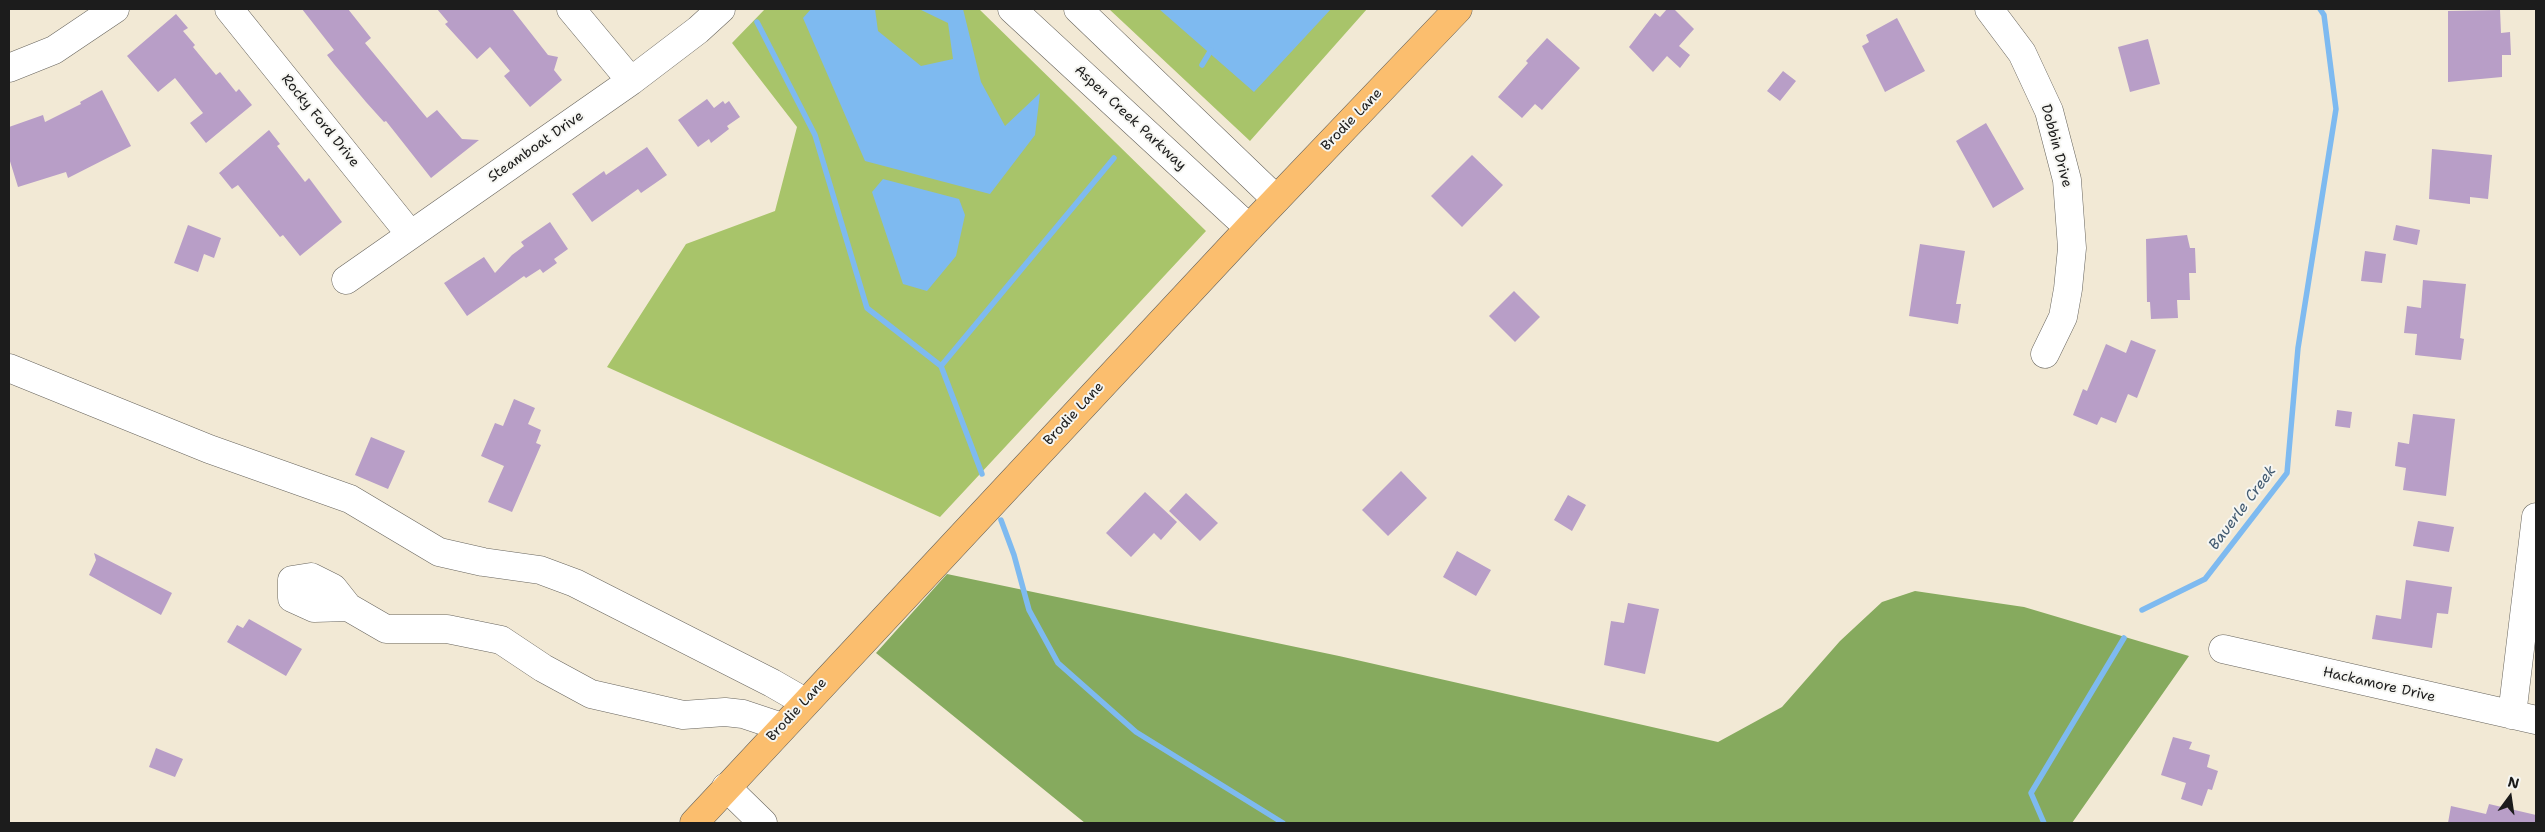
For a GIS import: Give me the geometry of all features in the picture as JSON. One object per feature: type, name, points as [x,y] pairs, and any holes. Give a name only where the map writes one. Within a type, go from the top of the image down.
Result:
[{"type":"main road","name":"Brodie Lane","points":[[697,822],[805,702],[1276,199],[1458,9]]},
{"type":"street","points":[[9,68],[54,50],[115,9]]},
{"type":"street","name":"Rocky Ford Drive","points":[[229,9],[410,234]]},
{"type":"street","points":[[571,9],[631,81]]},
{"type":"street","name":"Steamboat Drive","points":[[346,280],[631,81],[698,30],[721,9]]},
{"type":"street","name":"Aspen Creek Parkway","points":[[1012,9],[1249,228]]},
{"type":"street","points":[[1078,9],[1276,199]]},
{"type":"street","name":"Dobbin Drive","points":[[1989,9],[2022,53],[2049,111],[2067,180],[2072,248],[2068,289],[2063,318],[2045,354]]},
{"type":"street","points":[[9,368],[209,448],[350,499],[439,552],[483,562],[540,570],[575,584],[772,683],[805,702]]},
{"type":"street","points":[[2524,718],[2536,517]]},
{"type":"street","points":[[348,607],[386,629],[447,629],[501,640],[543,668],[591,694],[683,715],[726,712],[744,714],[782,727]]},
{"type":"street","name":"Hackamore Drive","points":[[2223,649],[2524,718]]},
{"type":"street","points":[[726,788],[762,823]]},
{"type":"green space","points":[[765,9],[979,9],[1206,231],[940,517],[607,367],[686,244],[775,211],[797,127],[732,43]]},
{"type":"green space","points":[[1109,9],[1367,9],[1250,141]]},
{"type":"green space","points":[[947,574],[1339,656],[1718,742],[1782,707],[1840,641],[1882,602],[1915,591],[2024,607],[2189,656],[2072,823],[1085,823],[876,653]]},
{"type":"water","points":[[811,9],[875,9],[878,31],[921,66],[953,59],[948,23],[919,9],[963,9],[981,82],[1005,126],[1040,93],[1035,135],[990,194],[865,161],[803,18]]},
{"type":"water","points":[[1159,9],[1331,9],[1254,92]]},
{"type":"water","points":[[883,179],[959,199],[965,215],[956,256],[927,291],[903,284],[872,192]]},
{"type":"building","points":[[302,9],[348,9],[371,38],[365,43],[427,118],[437,110],[462,139],[479,140],[431,178],[386,121],[384,122],[366,102],[327,55],[334,50]]},
{"type":"building","points":[[437,9],[512,9],[548,55],[558,57],[554,70],[562,80],[530,107],[504,76],[510,71],[490,47],[477,59],[445,24],[448,22]]},
{"type":"building","points":[[1667,9],[1674,9],[1694,29],[1679,46],[1690,55],[1680,68],[1667,56],[1653,72],[1629,47],[1655,13],[1660,17]]},
{"type":"building","points":[[2500,10],[2501,33],[2510,32],[2511,55],[2502,55],[2502,77],[2448,82],[2448,11]]},
{"type":"building","points":[[176,14],[188,28],[183,31],[195,45],[193,47],[216,75],[220,72],[236,92],[239,89],[252,105],[206,143],[190,123],[203,113],[175,78],[158,92],[127,56]]},
{"type":"building","points":[[1897,18],[1925,71],[1885,92],[1862,46],[1869,42],[1866,35]]},
{"type":"building","points":[[1547,38],[1580,68],[1542,110],[1535,104],[1522,118],[1498,97]]},
{"type":"building","points":[[2148,39],[2160,84],[2130,92],[2118,47]]},
{"type":"building","points":[[1783,71],[1796,81],[1780,101],[1767,91]]},
{"type":"building","points":[[102,90],[131,146],[68,178],[66,172],[18,187],[9,158],[9,127],[43,115],[45,122],[81,104],[80,102]]},
{"type":"building","points":[[707,99],[714,108],[723,101],[725,104],[729,101],[740,117],[727,126],[729,129],[711,143],[709,139],[698,147],[678,120]]},
{"type":"building","points":[[1986,123],[2024,189],[1993,208],[1956,141]]},
{"type":"building","points":[[269,130],[280,144],[277,146],[305,182],[309,178],[342,222],[300,256],[283,235],[280,237],[238,185],[232,189],[219,173]]},
{"type":"building","points":[[647,147],[667,175],[641,193],[638,189],[592,222],[572,194],[604,171],[606,175]]},
{"type":"building","points":[[2432,149],[2492,155],[2488,199],[2470,197],[2470,204],[2429,199]]},
{"type":"building","points":[[1472,155],[1503,185],[1462,227],[1431,196]]},
{"type":"building","points":[[550,222],[568,249],[554,259],[557,263],[543,273],[540,269],[526,278],[524,276],[467,316],[444,283],[484,257],[495,273],[512,255],[524,246],[521,242]]},
{"type":"building","points":[[188,225],[221,238],[214,258],[204,254],[198,272],[174,263]]},
{"type":"building","points":[[2396,225],[2420,230],[2417,245],[2393,240]]},
{"type":"building","points":[[2187,235],[2190,248],[2195,248],[2196,273],[2189,273],[2190,300],[2177,300],[2178,318],[2151,319],[2150,302],[2147,302],[2146,239]]},
{"type":"building","points":[[1920,244],[1965,251],[1956,304],[1961,304],[1958,324],[1909,316]]},
{"type":"building","points":[[2365,251],[2386,254],[2382,283],[2361,281]]},
{"type":"building","points":[[2423,280],[2466,284],[2460,338],[2464,339],[2461,360],[2415,355],[2417,334],[2404,333],[2407,306],[2421,308]]},
{"type":"building","points":[[1514,291],[1540,317],[1515,342],[1489,316]]},
{"type":"building","points":[[2131,340],[2156,350],[2137,398],[2128,394],[2116,423],[2101,417],[2097,425],[2073,415],[2083,389],[2087,391],[2106,344],[2126,353]]},
{"type":"building","points":[[514,399],[535,408],[528,424],[541,430],[536,443],[541,445],[512,512],[488,502],[504,466],[481,456],[495,423],[503,426]]},
{"type":"building","points":[[2337,410],[2352,412],[2350,428],[2335,426]]},
{"type":"building","points":[[2413,414],[2455,419],[2446,496],[2403,490],[2406,468],[2395,466],[2398,442],[2409,444]]},
{"type":"building","points":[[371,437],[405,451],[388,489],[355,475]]},
{"type":"building","points":[[1401,471],[1427,498],[1388,536],[1362,510]]},
{"type":"building","points":[[1145,492],[1177,522],[1161,540],[1154,533],[1131,557],[1106,533]]},
{"type":"building","points":[[1186,493],[1218,523],[1200,541],[1169,511]]},
{"type":"building","points":[[1568,495],[1586,505],[1572,531],[1554,520]]},
{"type":"building","points":[[2418,521],[2454,527],[2449,552],[2413,546]]},
{"type":"building","points":[[1457,551],[1491,570],[1476,596],[1443,577]]},
{"type":"building","points":[[94,553],[172,593],[161,615],[89,575],[96,560]]},
{"type":"building","points":[[2406,580],[2452,587],[2448,614],[2437,613],[2432,648],[2372,639],[2376,615],[2401,619]]},
{"type":"building","points":[[1628,603],[1659,609],[1645,674],[1604,665],[1611,621],[1624,623]]},
{"type":"building","points":[[249,619],[302,649],[286,676],[227,642],[237,625],[243,628]]},
{"type":"building","points":[[2173,737],[2192,742],[2189,749],[2210,755],[2207,767],[2218,771],[2212,790],[2208,789],[2202,806],[2181,799],[2186,783],[2161,775]]},
{"type":"building","points":[[156,748],[183,759],[175,777],[149,767]]},
{"type":"building","points":[[2489,804],[2536,815],[2536,823],[2448,823],[2451,806],[2486,814]]},
{"type":"waterway","points":[[2142,610],[2205,579],[2287,473],[2298,348],[2336,109],[2324,15],[2320,9]]},
{"type":"waterway","points":[[757,22],[815,135],[867,308],[941,366]]},
{"type":"waterway","points":[[1202,65],[1211,50]]},
{"type":"waterway","points":[[982,474],[941,366],[1114,158]]},
{"type":"waterway","points":[[1001,520],[1014,555],[1029,610],[1058,663],[1136,732],[1283,823]]},
{"type":"waterway","name":"Bauerle Creek","points":[[2044,823],[2031,793],[2124,638]]}]
